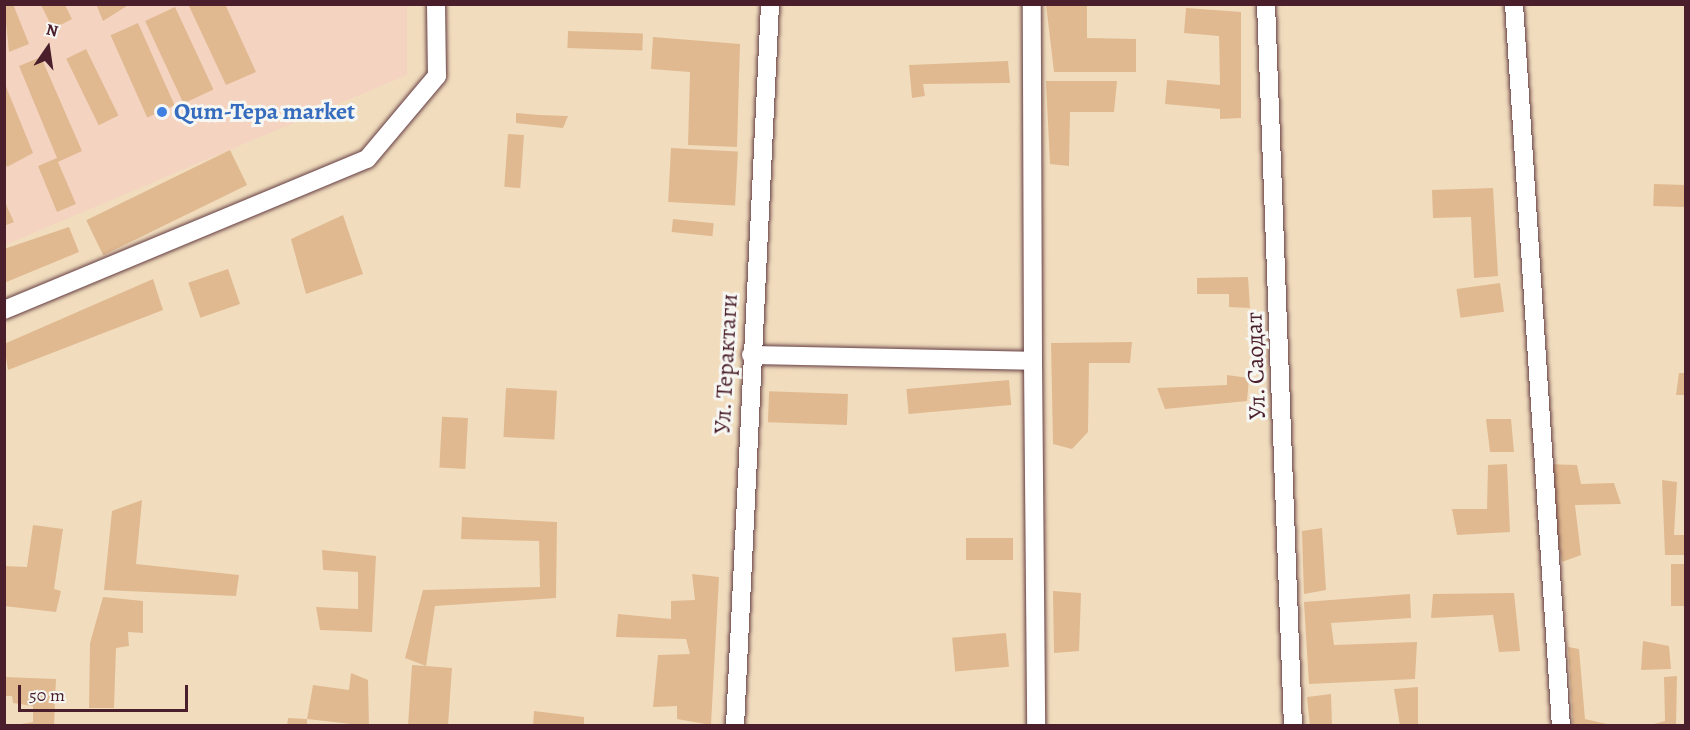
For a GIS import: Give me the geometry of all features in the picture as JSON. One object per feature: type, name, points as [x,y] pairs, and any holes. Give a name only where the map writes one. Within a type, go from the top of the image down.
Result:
[{"type":"street","points":[[4,310],[367,159],[437,76],[436,4]]},
{"type":"street","name":"Ул. Терактаги","points":[[735,726],[751,355],[770,4]]},
{"type":"street","points":[[1032,4],[1036,726]]},
{"type":"street","name":"Ул. Саодат","points":[[1266,4],[1293,726]]},
{"type":"street","points":[[1514,4],[1561,726]]},
{"type":"street","points":[[751,355],[1033,361]]},
{"type":"shaded area","name":"Qum-Tepa market","points":[[5,5],[407,5],[407,75],[5,245]]},
{"type":"building","points":[[4,4],[13,4],[29,44],[9,52]]},
{"type":"building","points":[[96,4],[130,4],[103,21]]},
{"type":"building","points":[[188,4],[225,4],[256,72],[226,85]]},
{"type":"building","points":[[1046,4],[1087,4],[1087,38],[1136,39],[1136,72],[1054,72]]},
{"type":"building","points":[[41,5],[65,5],[72,19],[53,29]]},
{"type":"building","points":[[175,7],[213,89],[184,103],[145,21]]},
{"type":"building","points":[[1186,8],[1241,12],[1241,118],[1220,119],[1220,109],[1165,104],[1167,80],[1220,85],[1219,36],[1184,33]]},
{"type":"building","points":[[138,23],[175,105],[147,117],[111,35]]},
{"type":"building","points":[[568,31],[643,34],[642,51],[567,48]]},
{"type":"building","points":[[653,37],[740,44],[737,147],[688,145],[690,72],[651,69]]},
{"type":"building","points":[[86,49],[118,116],[99,125],[66,59]]},
{"type":"building","points":[[41,57],[82,151],[58,162],[76,204],[57,212],[38,166],[57,158],[19,66]]},
{"type":"building","points":[[1008,61],[1010,83],[923,84],[925,96],[912,98],[909,65]]},
{"type":"building","points":[[1046,81],[1117,81],[1114,112],[1070,112],[1069,166],[1050,164]]},
{"type":"building","points":[[5,84],[33,153],[7,167],[5,162]]},
{"type":"building","points":[[516,113],[568,116],[563,128],[516,123]]},
{"type":"building","points":[[508,134],[524,135],[520,188],[504,187]]},
{"type":"building","points":[[671,148],[738,152],[735,205],[668,202]]},
{"type":"building","points":[[230,150],[247,185],[103,255],[86,220]]},
{"type":"building","points":[[1654,184],[1686,185],[1685,207],[1653,206]]},
{"type":"building","points":[[1493,188],[1498,276],[1474,278],[1471,217],[1433,218],[1432,190]]},
{"type":"building","points":[[4,200],[14,222],[4,226]]},
{"type":"building","points":[[343,215],[363,274],[306,294],[291,239]]},
{"type":"building","points":[[673,219],[714,223],[712,236],[672,232]]},
{"type":"building","points":[[69,227],[79,252],[4,283],[4,249]]},
{"type":"building","points":[[228,269],[240,304],[200,318],[188,283]]},
{"type":"building","points":[[1248,277],[1250,308],[1229,307],[1229,294],[1197,294],[1197,278]]},
{"type":"building","points":[[153,279],[163,310],[8,370],[4,344]]},
{"type":"building","points":[[1500,283],[1504,312],[1460,318],[1456,289]]},
{"type":"building","points":[[1132,342],[1130,363],[1089,363],[1088,432],[1072,449],[1053,444],[1051,343]]},
{"type":"building","points":[[1679,373],[1686,373],[1686,395],[1676,395]]},
{"type":"building","points":[[1227,375],[1249,378],[1247,401],[1165,409],[1157,388],[1227,385]]},
{"type":"building","points":[[1009,380],[1011,405],[909,414],[906,389]]},
{"type":"building","points":[[506,388],[557,391],[554,440],[503,437]]},
{"type":"building","points":[[769,391],[848,394],[847,425],[768,422]]},
{"type":"building","points":[[442,417],[468,418],[465,469],[439,468]]},
{"type":"building","points":[[1486,419],[1511,419],[1514,452],[1490,452]]},
{"type":"building","points":[[1507,464],[1510,532],[1457,535],[1452,509],[1487,509],[1488,465]]},
{"type":"building","points":[[1544,464],[1577,465],[1581,484],[1614,483],[1621,504],[1575,505],[1581,555],[1562,562]]},
{"type":"building","points":[[1662,480],[1677,482],[1674,535],[1686,535],[1686,555],[1665,555]]},
{"type":"building","points":[[142,500],[136,564],[239,575],[236,596],[104,590],[112,511]]},
{"type":"building","points":[[462,517],[557,522],[556,598],[435,606],[426,666],[405,658],[423,590],[540,587],[539,541],[461,539]]},
{"type":"building","points":[[33,525],[63,529],[54,589],[61,591],[56,612],[4,606],[4,566],[27,567]]},
{"type":"building","points":[[1322,528],[1326,590],[1304,594],[1302,531]]},
{"type":"building","points":[[966,538],[1013,538],[1013,560],[966,560]]},
{"type":"building","points":[[322,550],[376,556],[372,632],[320,630],[316,607],[358,609],[358,572],[323,570]]},
{"type":"building","points":[[1671,564],[1686,564],[1686,606],[1671,606]]},
{"type":"building","points":[[692,574],[719,577],[711,725],[677,719],[677,706],[653,707],[658,655],[690,654],[686,639],[616,637],[618,614],[671,619],[671,601],[695,600]]},
{"type":"building","points":[[1053,591],[1081,593],[1079,651],[1054,653]]},
{"type":"building","points":[[1514,593],[1520,651],[1499,652],[1493,615],[1431,618],[1433,594]]},
{"type":"building","points":[[1410,594],[1411,618],[1331,623],[1334,645],[1417,642],[1415,679],[1309,684],[1304,602]]},
{"type":"building","points":[[103,597],[143,601],[143,633],[128,632],[129,646],[116,648],[114,708],[89,708],[90,643]]},
{"type":"building","points":[[1006,633],[1009,667],[955,672],[952,638]]},
{"type":"building","points":[[1643,641],[1669,646],[1671,669],[1641,670]]},
{"type":"building","points":[[1568,647],[1579,649],[1585,719],[1615,726],[1573,726]]},
{"type":"building","points":[[412,665],[452,668],[448,726],[408,726]]},
{"type":"building","points":[[351,673],[368,680],[369,726],[307,719],[313,685],[349,690]]},
{"type":"building","points":[[1677,676],[1676,726],[1647,726],[1665,721],[1664,677]]},
{"type":"building","points":[[4,677],[56,679],[54,726],[10,726],[33,722],[33,706],[13,703],[12,696],[4,696]]},
{"type":"building","points":[[1418,687],[1418,726],[1400,726],[1394,689]]},
{"type":"building","points":[[1331,694],[1332,726],[1310,726],[1307,697]]},
{"type":"building","points":[[534,711],[584,717],[584,726],[533,726]]},
{"type":"building","points":[[288,718],[307,719],[307,726],[287,726]]},
{"type":"place","name":"Qum-Tepa market","points":[[162,112]]}]
